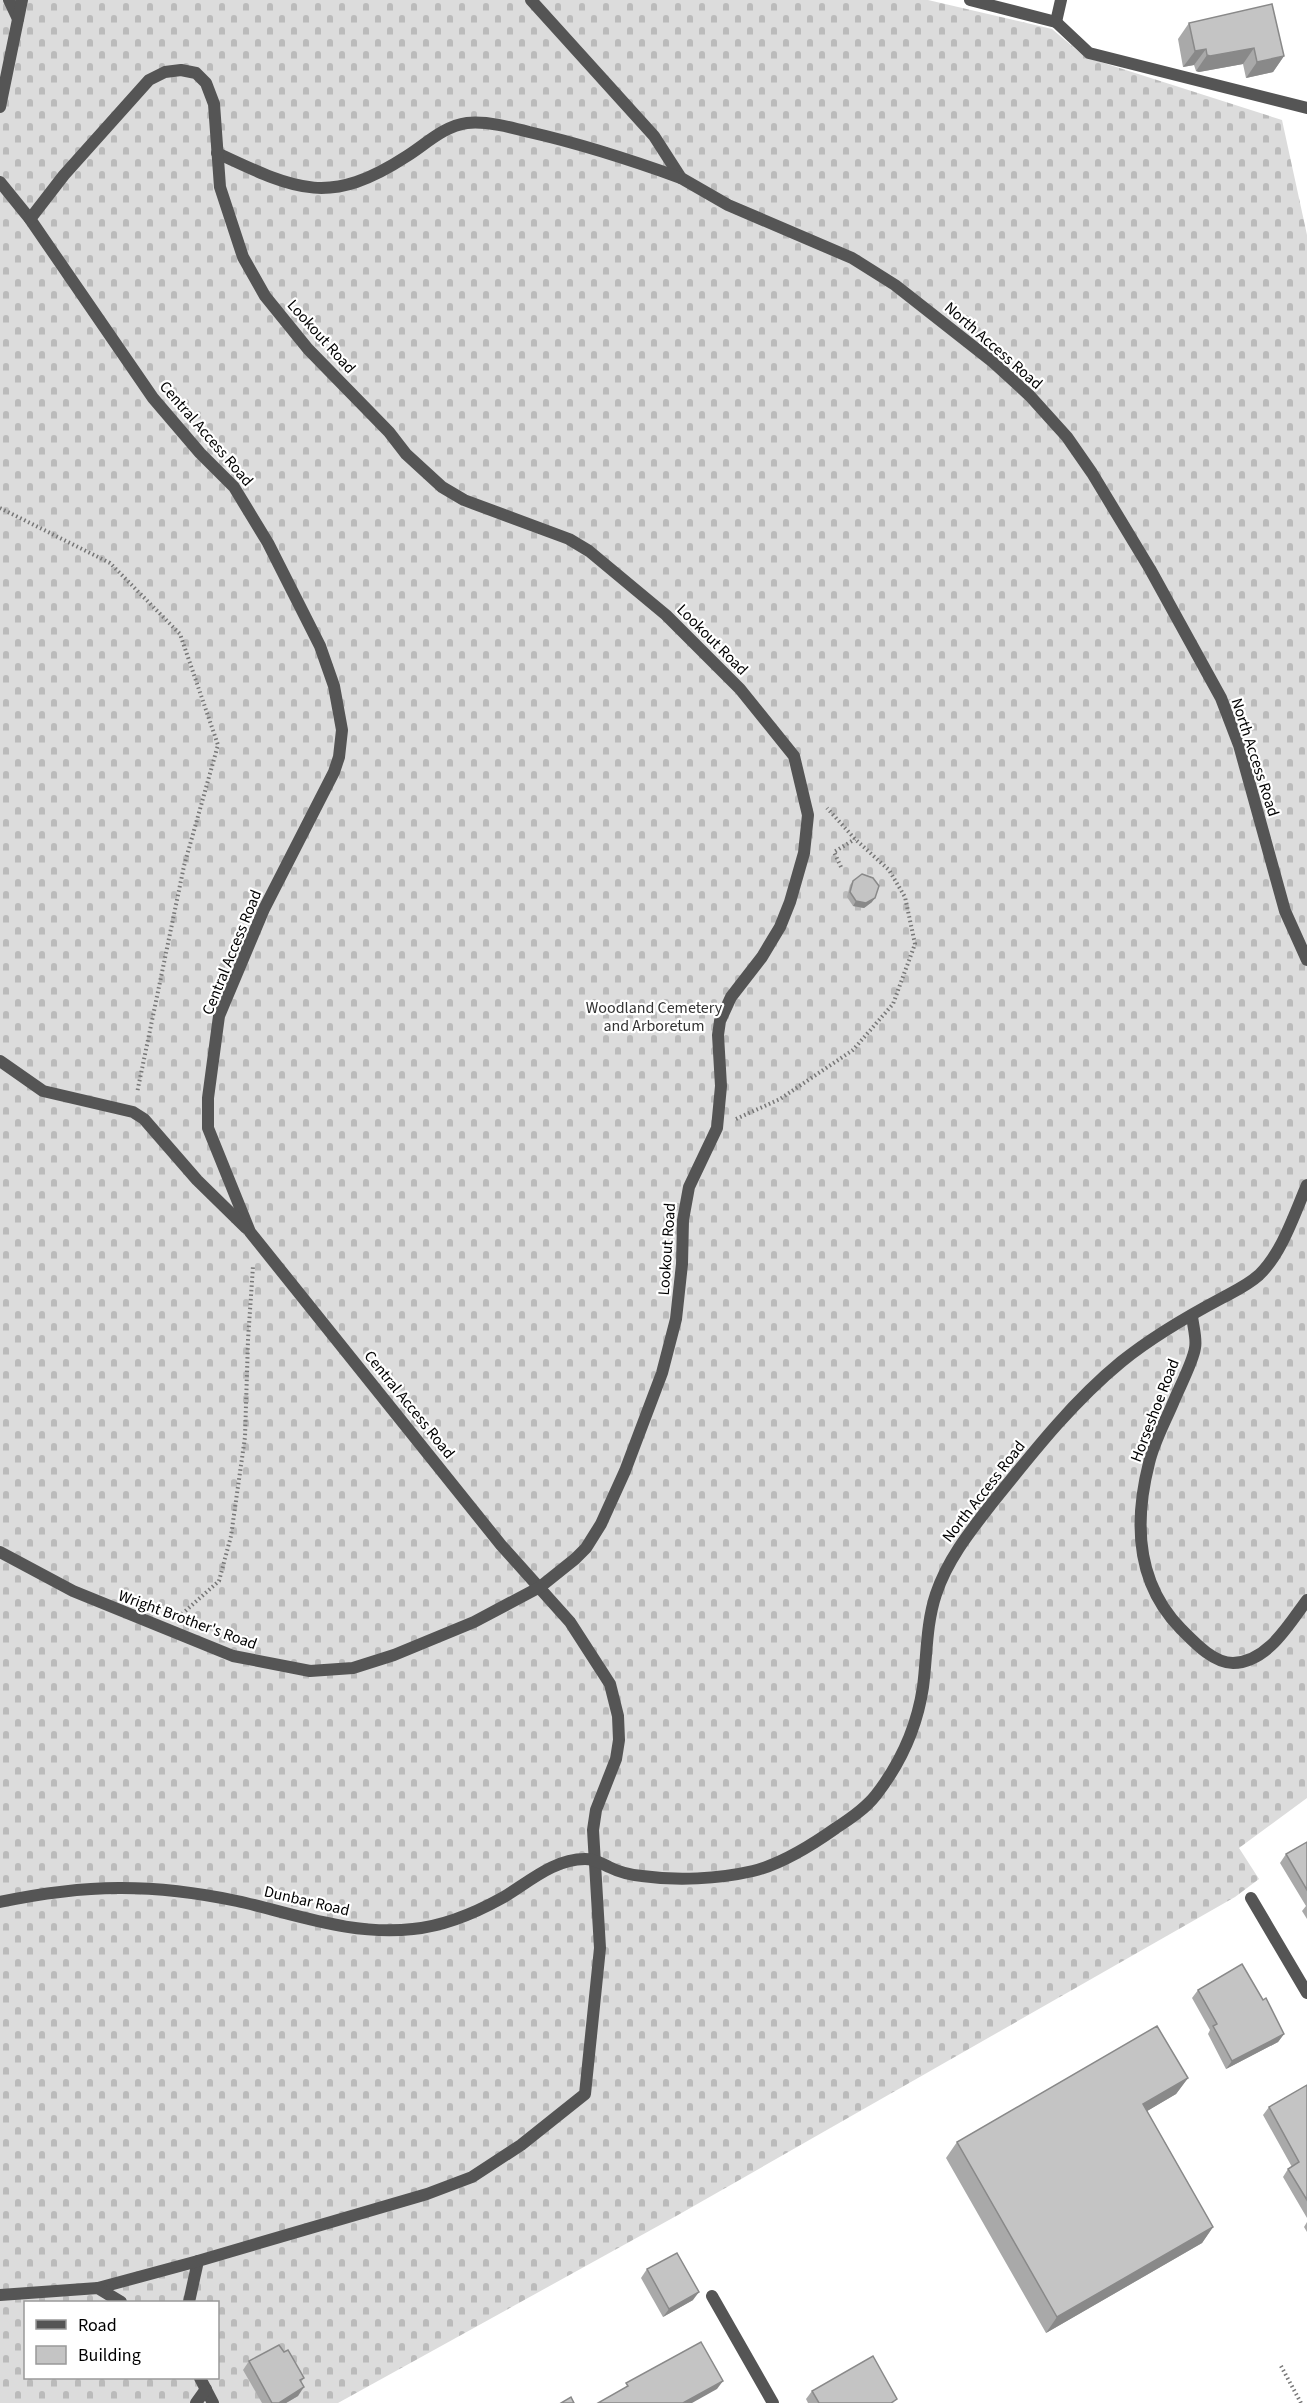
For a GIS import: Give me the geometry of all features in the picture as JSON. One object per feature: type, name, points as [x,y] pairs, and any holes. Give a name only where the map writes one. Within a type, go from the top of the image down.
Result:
[{"type":"street","points":[[9,0],[18,19]]},
{"type":"street","points":[[0,107],[22,0]]},
{"type":"street","name":"North Access Road","points":[[531,0],[654,136],[681,178],[728,205],[852,258],[895,285],[993,362],[1030,396],[1067,437],[1150,568],[1221,698],[1241,753],[1285,911],[1307,960]]},
{"type":"street","points":[[970,0],[1056,22],[1089,53],[1307,108]]},
{"type":"street","points":[[1056,22],[1061,0]]},
{"type":"street","name":"Lookout Road","points":[[30,219],[64,175],[149,80],[165,72],[181,70],[196,73],[206,83],[214,105],[220,187],[243,257],[265,296],[308,348],[389,432],[406,454],[442,488],[476,506],[568,539],[589,551],[666,615],[740,689],[794,756],[808,815],[807,833],[790,902],[771,942],[731,997],[720,1021],[718,1035],[721,1086],[717,1128],[689,1187],[683,1220],[681,1290],[662,1373],[626,1471],[588,1545],[575,1559],[540,1587]]},
{"type":"street","points":[[217,153],[281,181],[313,188],[335,188],[356,183],[376,174],[457,125],[478,123],[508,127],[578,143],[681,178]]},
{"type":"street","name":"Central Access Road","points":[[0,182],[30,219],[153,398],[200,453],[227,478],[245,503],[303,609],[334,686],[342,730],[339,757],[334,772],[264,909],[219,1016],[208,1098],[208,1128],[252,1235],[501,1545],[570,1622],[605,1675],[617,1711],[619,1746],[596,1810],[593,1830],[600,1948],[585,2094],[521,2145],[472,2177],[427,2194],[98,2288],[0,2295]]},
{"type":"street","points":[[0,1060],[5,1066],[43,1091],[133,1112],[152,1126],[197,1180],[252,1235]]},
{"type":"street","name":"North Access Road","points":[[593,1859],[618,1870],[648,1877],[692,1877],[756,1870],[820,1839],[875,1797],[899,1760],[914,1725],[922,1693],[931,1612],[951,1558],[989,1507],[1079,1401],[1124,1360],[1259,1275],[1283,1239],[1307,1185]]},
{"type":"street","name":"Horseshoe Road","points":[[1192,1316],[1195,1347],[1149,1461],[1140,1515],[1139,1542],[1144,1570],[1173,1621],[1191,1640],[1215,1658],[1233,1663],[1257,1657],[1277,1640],[1307,1600]]},
{"type":"street","name":"Wright Brother's Road","points":[[0,1552],[73,1591],[166,1629],[248,1660],[304,1670],[336,1670],[379,1660],[453,1632],[540,1587]]},
{"type":"street","name":"Dunbar Road","points":[[0,1902],[90,1888],[150,1887],[228,1899],[346,1927],[372,1930],[409,1929],[431,1926],[475,1911],[558,1863],[593,1859]]},
{"type":"street","points":[[1251,1898],[1307,1993]]},
{"type":"street","points":[[189,2301],[198,2261]]},
{"type":"street","points":[[98,2288],[119,2301]]},
{"type":"street","points":[[712,2296],[773,2403]]},
{"type":"street","points":[[196,2403],[203,2383]]},
{"type":"street","points":[[203,2383],[213,2403]]},
{"type":"path","points":[[0,508],[110,563],[180,634],[218,745],[184,866],[133,1112]]},
{"type":"path","points":[[717,1128],[780,1099],[853,1050],[893,1004],[915,944],[905,897],[889,870],[855,839],[828,809],[804,797]]},
{"type":"path","points":[[841,867],[834,852],[855,839]]},
{"type":"path","points":[[166,1629],[219,1581],[231,1536],[245,1437],[252,1235]]},
{"type":"path","points":[[1281,2366],[1301,2403]]},
{"type":"green space","name":"Woodland Cemetery and Arboretum","points":[[0,0],[928,0],[1052,29],[1085,57],[1282,120],[1307,235],[1307,1798],[1239,1848],[1259,1879],[1235,1897],[678,2215],[338,2403],[0,2403]]},
{"type":"building","points":[[1272,4],[1284,56],[1257,62],[1254,48],[1210,56],[1207,55],[1206,49],[1195,51],[1189,23]]},
{"type":"building","points":[[862,874],[873,878],[879,886],[875,898],[866,903],[856,901],[850,892],[853,881]]},
{"type":"building","points":[[1307,1842],[1307,1890],[1286,1854]]},
{"type":"building","points":[[1242,1964],[1263,2000],[1266,1998],[1284,2034],[1232,2061],[1213,2026],[1217,2024],[1198,1990]]},
{"type":"building","points":[[1157,2026],[1188,2078],[1143,2104],[1213,2227],[1057,2317],[957,2142]]},
{"type":"building","points":[[1307,2085],[1307,2200],[1288,2169],[1299,2162],[1269,2107]]},
{"type":"building","points":[[677,2253],[699,2292],[669,2309],[647,2269]]},
{"type":"building","points":[[701,2342],[723,2381],[683,2403],[598,2403],[628,2386],[626,2383]]},
{"type":"building","points":[[279,2345],[284,2352],[288,2350],[304,2378],[300,2380],[304,2387],[279,2403],[272,2403],[249,2361]]},
{"type":"building","points":[[873,2356],[897,2399],[891,2403],[819,2403],[812,2391]]},
{"type":"building","points":[[571,2397],[574,2403],[561,2403]]}]
